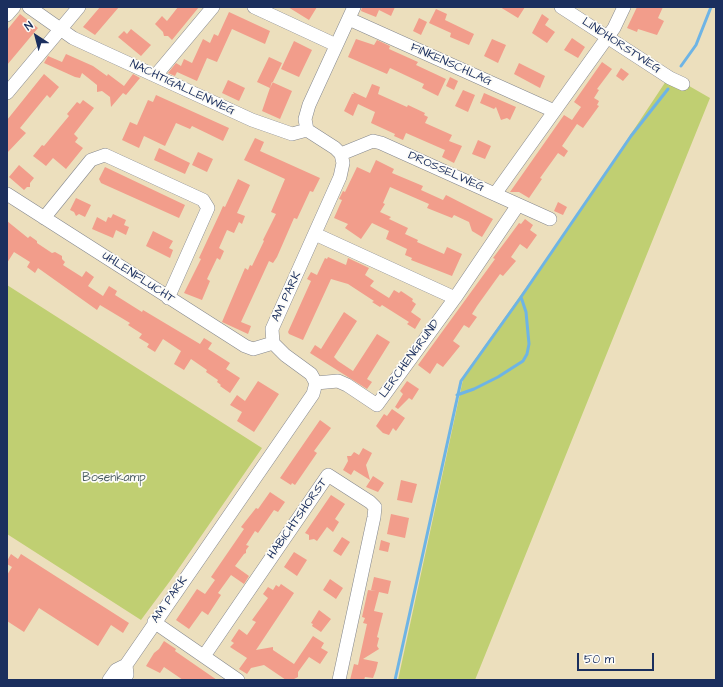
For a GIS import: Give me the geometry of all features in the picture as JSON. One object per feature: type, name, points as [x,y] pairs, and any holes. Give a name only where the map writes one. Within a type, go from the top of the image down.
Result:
[{"type":"street","points":[[7,15],[14,7]]},
{"type":"street","name":"NACHTIGALLENWEG","points":[[29,7],[61,28],[73,38],[276,130],[292,134],[307,130]]},
{"type":"street","points":[[7,93],[79,7]]},
{"type":"street","points":[[156,75],[213,7]]},
{"type":"street","points":[[254,7],[336,45]]},
{"type":"street","name":"LINDHORSTWEG","points":[[561,7],[670,78],[683,84]]},
{"type":"street","points":[[495,194],[614,28],[624,7]]},
{"type":"street","points":[[341,154],[335,148],[307,130],[305,119],[309,105],[352,13]]},
{"type":"street","name":"FINKENSCHLAG","points":[[352,13],[554,111]]},
{"type":"street","name":"DROSSELWEG","points":[[341,154],[373,141],[381,143],[550,219]]},
{"type":"street","name":"AM PARK","points":[[273,342],[272,329],[340,177],[343,163],[341,154]]},
{"type":"street","points":[[44,218],[91,160],[105,155],[203,200],[208,208],[168,298]]},
{"type":"street","name":"UHLENFLUCHT","points":[[7,194],[245,346],[253,349],[273,342]]},
{"type":"street","name":"LERCHENGRUND","points":[[316,382],[338,381],[348,385],[377,405],[455,298],[518,205]]},
{"type":"street","points":[[315,234],[455,298]]},
{"type":"street","points":[[273,342],[285,354],[311,374],[316,382]]},
{"type":"street","name":"AM PARK","points":[[109,680],[116,670],[126,665],[154,622],[313,394],[316,382]]},
{"type":"street","name":"HABICHTSHORST","points":[[204,656],[328,475],[370,502],[374,507],[374,517],[339,680]]},
{"type":"street","points":[[154,622],[238,680]]},
{"type":"street","name":"AM PARK","points":[[123,680],[127,675],[126,665]]},
{"type":"green space","points":[[670,75],[710,98],[475,680],[398,680],[464,375],[572,223]]},
{"type":"green space","name":"Bosenkamp","points":[[7,285],[262,448],[170,581],[141,620],[7,534]]},
{"type":"building","points":[[100,7],[119,7],[95,35],[83,27]]},
{"type":"building","points":[[178,7],[199,7],[172,40],[168,36],[164,36],[163,32],[155,24],[162,16],[167,21]]},
{"type":"building","points":[[288,7],[317,7],[309,20]]},
{"type":"building","points":[[362,7],[395,7],[391,16],[379,10],[376,17],[361,11]]},
{"type":"building","points":[[500,7],[525,7],[518,18]]},
{"type":"building","points":[[637,7],[663,7],[658,18],[664,21],[657,35],[638,29],[637,32],[627,28]]},
{"type":"building","points":[[436,9],[447,14],[445,20],[474,34],[469,45],[450,37],[451,33],[429,23]]},
{"type":"building","points":[[229,12],[270,31],[265,44],[232,29],[217,62],[207,58],[197,81],[177,72],[175,76],[168,73],[176,63],[181,66],[184,59],[192,63],[203,39],[210,43],[214,34],[218,36]]},
{"type":"building","points":[[20,14],[38,28],[7,65],[7,30]]},
{"type":"building","points":[[542,14],[549,19],[545,25],[555,32],[547,43],[532,33]]},
{"type":"building","points":[[419,18],[427,22],[421,35],[413,31]]},
{"type":"building","points":[[131,29],[151,45],[141,56],[118,37],[124,31],[127,34]]},
{"type":"building","points":[[572,38],[585,47],[578,58],[564,50]]},
{"type":"building","points":[[356,39],[374,45],[377,40],[390,46],[389,49],[418,62],[416,65],[446,79],[438,96],[422,88],[424,84],[390,68],[387,74],[348,57]]},
{"type":"building","points":[[492,39],[506,45],[498,63],[484,56]]},
{"type":"building","points":[[294,41],[312,50],[299,77],[281,69]]},
{"type":"building","points":[[66,54],[93,66],[107,76],[108,74],[124,86],[133,74],[140,78],[126,95],[123,93],[111,107],[110,97],[102,91],[97,92],[97,85],[82,73],[80,78],[75,77],[44,63],[48,56],[62,62]]},
{"type":"building","points":[[269,57],[282,63],[270,88],[257,82]]},
{"type":"building","points":[[602,62],[612,69],[597,89],[599,90],[594,98],[599,101],[597,105],[599,106],[583,128],[577,124],[562,146],[568,151],[564,157],[558,153],[540,178],[542,179],[529,198],[519,192],[510,192],[564,115],[572,120],[581,107],[574,102]]},
{"type":"building","points":[[519,63],[545,76],[540,88],[514,74]]},
{"type":"building","points":[[621,68],[629,74],[623,81],[616,76]]},
{"type":"building","points":[[44,74],[59,87],[50,98],[47,95],[20,128],[26,133],[7,153],[7,120]]},
{"type":"building","points":[[450,77],[458,81],[454,90],[446,86]]},
{"type":"building","points":[[228,80],[245,88],[239,101],[222,93]]},
{"type":"building","points":[[272,82],[292,91],[280,119],[262,111]]},
{"type":"building","points":[[372,84],[380,87],[378,94],[425,113],[424,115],[428,117],[425,123],[452,135],[449,141],[462,146],[454,163],[442,157],[445,150],[406,133],[403,140],[394,136],[395,134],[371,123],[375,112],[358,104],[353,116],[344,111],[352,94],[354,94],[353,92],[366,98]]},
{"type":"building","points":[[463,90],[475,95],[468,112],[455,106]]},
{"type":"building","points":[[484,93],[516,107],[510,120],[507,118],[501,120],[496,107],[494,109],[480,103]]},
{"type":"building","points":[[156,95],[229,128],[223,141],[192,126],[190,129],[176,123],[165,146],[144,136],[139,148],[122,140],[130,122],[137,125],[148,100],[153,102]]},
{"type":"building","points":[[83,100],[94,108],[74,134],[78,138],[75,142],[83,148],[66,169],[53,158],[46,166],[33,156],[42,145],[44,146],[69,116],[67,114],[77,102],[80,104]]},
{"type":"building","points":[[255,138],[264,142],[260,151],[320,178],[313,192],[310,191],[297,219],[294,218],[277,257],[273,263],[269,261],[241,322],[251,326],[248,334],[222,322],[245,268],[248,270],[250,265],[252,266],[276,214],[271,212],[285,179],[244,160]]},
{"type":"building","points":[[478,140],[491,146],[485,159],[472,154]]},
{"type":"building","points":[[159,148],[190,163],[185,174],[154,160]]},
{"type":"building","points":[[198,152],[213,159],[207,172],[192,165]]},
{"type":"building","points":[[376,160],[394,169],[392,173],[423,186],[421,190],[443,200],[446,195],[493,219],[482,237],[472,231],[469,222],[454,215],[452,218],[427,208],[429,204],[390,187],[383,203],[385,204],[380,212],[391,217],[389,219],[408,228],[405,234],[418,240],[417,242],[444,254],[447,247],[462,254],[452,276],[411,260],[412,258],[405,255],[407,249],[386,239],[389,231],[372,223],[361,239],[345,228],[348,224],[334,218],[342,200],[339,199],[343,191],[345,192],[357,167],[370,173]]},
{"type":"building","points":[[19,165],[34,178],[30,183],[30,187],[27,187],[24,190],[9,177]]},
{"type":"building","points":[[105,167],[185,205],[179,218],[101,183],[99,179]]},
{"type":"building","points":[[238,179],[250,185],[237,213],[245,216],[242,224],[239,222],[234,233],[227,230],[219,248],[224,251],[220,260],[217,258],[207,279],[210,281],[202,300],[184,293],[201,259],[199,258],[223,206],[225,207]]},
{"type":"building","points":[[76,198],[91,205],[85,217],[79,214],[76,216],[74,212],[70,210]]},
{"type":"building","points":[[558,202],[567,207],[563,215],[554,211]]},
{"type":"building","points":[[113,214],[126,220],[124,225],[129,227],[126,235],[116,230],[113,238],[92,229],[97,217],[106,222],[108,217],[111,218]]},
{"type":"building","points":[[525,219],[533,225],[530,230],[537,235],[527,249],[520,244],[511,257],[516,261],[503,276],[500,274],[477,306],[472,314],[477,317],[469,328],[464,325],[453,341],[460,346],[443,367],[437,363],[430,374],[418,365],[495,259],[493,258],[519,223],[521,224]]},
{"type":"building","points":[[7,221],[28,238],[30,236],[37,241],[37,243],[52,253],[55,252],[62,256],[62,259],[65,262],[63,265],[82,277],[86,271],[94,277],[88,286],[103,296],[109,286],[117,291],[115,295],[142,312],[143,310],[200,344],[204,338],[212,343],[208,349],[230,363],[226,369],[240,378],[230,393],[220,386],[221,385],[217,382],[218,380],[206,372],[207,370],[191,359],[184,370],[174,364],[181,351],[163,339],[155,352],[147,347],[149,344],[139,338],[142,334],[128,325],[130,323],[100,305],[97,310],[38,268],[35,273],[27,267],[30,262],[14,252],[7,263]]},
{"type":"building","points":[[153,231],[173,241],[169,248],[173,250],[170,258],[146,246]]},
{"type":"building","points":[[328,257],[346,265],[348,258],[369,268],[365,275],[374,281],[370,286],[389,298],[394,290],[399,293],[401,291],[413,299],[412,301],[416,304],[411,312],[421,319],[415,329],[407,324],[409,322],[382,305],[380,307],[372,302],[374,301],[348,284],[331,279],[303,340],[289,334],[288,332],[311,281],[307,279],[311,272],[317,275],[325,258],[327,259]]},
{"type":"building","points":[[344,312],[357,321],[334,357],[353,371],[377,334],[390,342],[367,379],[372,382],[367,389],[310,353],[315,345],[321,349]]},
{"type":"building","points":[[258,381],[279,394],[254,432],[237,421],[242,412],[230,405],[237,395],[245,401]]},
{"type":"building","points":[[407,381],[419,389],[412,400],[409,398],[398,409],[395,407],[403,394],[400,391]]},
{"type":"building","points":[[392,409],[405,418],[396,431],[393,428],[389,435],[383,433],[376,426],[384,414],[387,416]]},
{"type":"building","points":[[320,420],[331,428],[314,451],[317,453],[295,485],[292,483],[291,485],[280,478]]},
{"type":"building","points":[[363,448],[372,453],[366,465],[370,480],[354,470],[351,475],[343,470],[348,461],[347,456],[351,456],[354,452],[359,455]]},
{"type":"building","points":[[373,476],[384,483],[378,492],[366,487]]},
{"type":"building","points":[[401,480],[417,484],[412,503],[397,500]]},
{"type":"building","points":[[270,492],[285,502],[278,512],[274,510],[258,533],[255,531],[246,545],[249,546],[246,553],[235,566],[249,576],[244,584],[231,575],[218,593],[221,595],[208,615],[202,611],[189,629],[176,620],[197,589],[205,594],[215,580],[211,577],[244,529],[241,527],[256,508],[258,509]]},
{"type":"building","points":[[331,495],[345,504],[335,519],[339,522],[333,532],[327,527],[317,541],[314,539],[309,540],[309,535],[305,533]]},
{"type":"building","points":[[391,514],[409,518],[405,538],[387,534]]},
{"type":"building","points":[[342,537],[350,542],[341,556],[333,551]]},
{"type":"building","points":[[381,540],[390,543],[388,552],[379,550]]},
{"type":"building","points":[[294,552],[307,560],[297,576],[284,567]]},
{"type":"building","points":[[11,554],[18,559],[21,554],[129,623],[123,633],[111,625],[98,646],[39,608],[24,632],[7,621],[7,575],[12,567],[7,564],[7,561]]},
{"type":"building","points":[[374,577],[391,581],[388,594],[379,592],[374,611],[383,613],[377,637],[379,638],[377,646],[379,649],[363,659],[378,662],[373,678],[365,677],[364,680],[350,680],[354,664],[358,665],[367,624],[363,623],[365,618],[362,617],[368,590],[376,591],[371,590]]},
{"type":"building","points":[[330,579],[343,588],[336,599],[323,590]]},
{"type":"building","points":[[281,584],[294,593],[256,650],[273,647],[273,650],[294,664],[313,636],[324,643],[321,648],[328,652],[320,664],[309,657],[298,672],[298,677],[292,680],[286,680],[264,665],[251,668],[247,674],[239,669],[247,658],[230,647],[234,643],[231,641],[239,629],[247,635],[256,622],[252,620],[268,598],[263,594],[268,587],[273,590],[276,585],[279,587]]},
{"type":"building","points":[[319,610],[331,619],[321,632],[312,626],[313,624],[311,623]]},
{"type":"building","points":[[164,641],[176,649],[175,651],[217,680],[183,680],[164,667],[160,673],[146,666]]},
{"type":"waterway","points":[[681,66],[696,45],[711,7]]},
{"type":"waterway","points":[[395,680],[461,381],[521,297],[631,136],[668,89]]},
{"type":"waterway","points":[[457,395],[474,389],[498,377],[523,361],[527,354],[529,344],[526,312],[521,297]]}]
